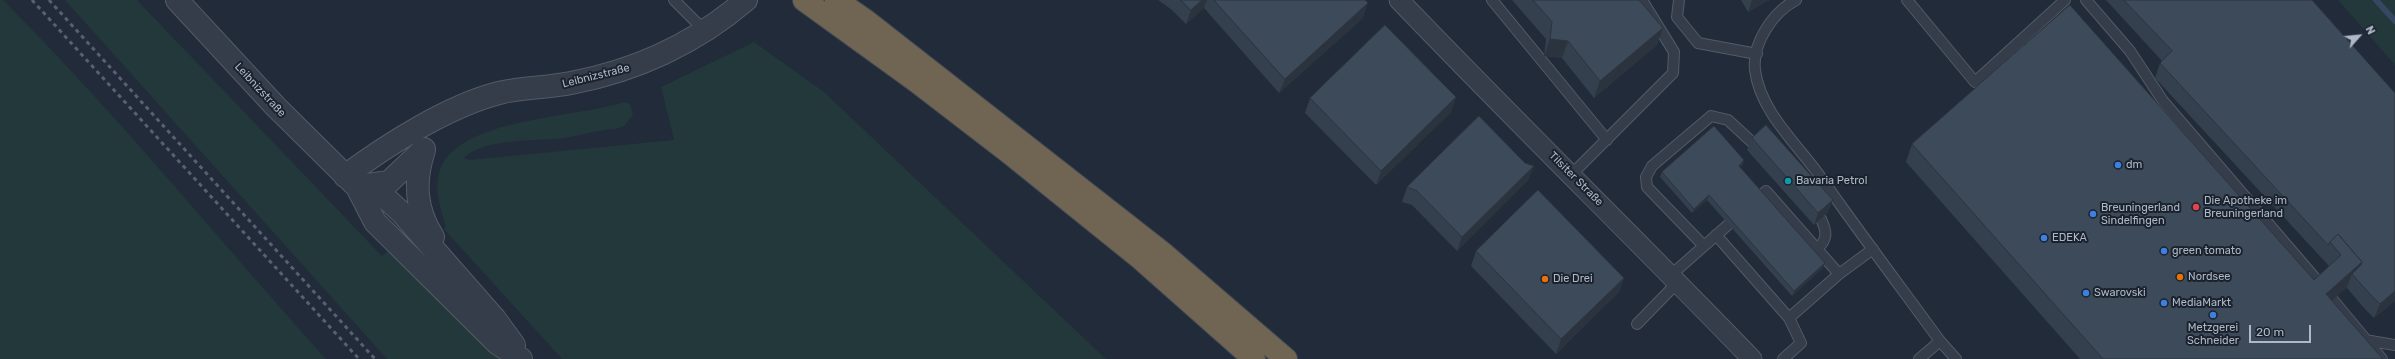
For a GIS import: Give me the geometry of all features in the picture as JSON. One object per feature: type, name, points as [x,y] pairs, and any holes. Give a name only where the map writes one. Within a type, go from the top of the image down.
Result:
[{"type":"highway","points":[[836,0],[865,20],[1164,254],[1286,359]]},
{"type":"highway","points":[[808,3],[910,76],[1006,151],[1141,259],[1254,359]]},
{"type":"street","name":"Leibnizstraße","points":[[177,0],[276,107],[351,182],[406,135],[455,110],[499,93],[570,83],[628,69],[665,53],[704,30],[746,0]]},
{"type":"street","name":"Tilsiter Straße","points":[[1399,0],[1752,359]]},
{"type":"street","points":[[351,182],[389,182],[424,150],[455,110]]},
{"type":"street","points":[[424,150],[417,184],[420,209],[428,230],[459,279]]},
{"type":"street","points":[[351,182],[379,192],[402,213],[495,319],[525,359]]},
{"type":"street","points":[[351,182],[375,222],[497,343],[521,359]]},
{"type":"lane","points":[[674,0],[704,30]]},
{"type":"lane","points":[[1492,0],[1607,140]]},
{"type":"lane","points":[[1571,175],[1673,73],[1674,52],[1642,0]]},
{"type":"lane","points":[[1679,0],[1677,17],[1698,44],[1757,54]]},
{"type":"lane","points":[[1796,0],[1776,15],[1763,35],[1757,54],[1755,69],[1760,87],[1772,113],[1940,341],[1956,359]]},
{"type":"lane","points":[[1907,0],[1975,82],[2065,0]]},
{"type":"lane","points":[[2086,0],[2130,51],[2163,101],[2321,285]]},
{"type":"lane","points":[[1704,246],[1647,187],[1646,177],[1652,166],[1711,116],[1728,120],[1754,144]]},
{"type":"lane","points":[[1760,197],[1766,191],[1839,274]]},
{"type":"lane","points":[[1817,249],[1826,238],[1827,230],[1821,219]]},
{"type":"lane","points":[[1637,324],[1704,246],[1729,224]]},
{"type":"lane","points":[[1716,236],[1790,318],[1801,343],[1783,359]]},
{"type":"lane","points":[[1790,318],[1839,274],[1873,249]]},
{"type":"lane","points":[[2333,300],[2382,359]]},
{"type":"lane","points":[[2365,340],[2395,345]]},
{"type":"lane","points":[[1919,359],[1940,341]]},
{"type":"green space","points":[[0,0],[3,0],[45,43],[127,132],[326,359],[0,359]]},
{"type":"green space","points":[[65,0],[137,0],[382,256],[390,249],[499,359],[387,359]]},
{"type":"green space","points":[[2338,0],[2395,0],[2395,65]]},
{"type":"green space","points":[[754,42],[824,92],[1106,359],[562,359],[443,228],[446,227],[437,186],[439,173],[449,155],[468,141],[492,130],[520,122],[624,102],[630,104],[633,115],[624,126],[616,129],[596,131],[564,138],[498,143],[474,151],[464,158],[469,160],[674,140],[661,87]]},
{"type":"building","points":[[1181,0],[1202,0],[1191,10]]},
{"type":"building","points":[[1214,0],[1365,0],[1368,3],[1285,79]]},
{"type":"building","points":[[1533,0],[1639,0],[1663,28],[1600,81],[1568,41],[1550,39],[1552,22]]},
{"type":"building","points":[[2124,0],[2312,0],[2395,93],[2395,291],[2380,304],[2369,293],[2352,274],[2362,262],[2338,234],[2328,245],[2160,63],[2172,51]]},
{"type":"building","name":"Breuningerland Sindelfingen","points":[[2070,5],[2314,280],[2341,255],[2330,242],[2338,234],[2362,262],[2326,294],[2383,359],[2103,359],[1912,144]]},
{"type":"building","points":[[1385,25],[1456,97],[1381,171],[1310,98]]},
{"type":"building","points":[[1479,116],[1525,163],[1534,166],[1462,237],[1417,191],[1407,187]]},
{"type":"building","points":[[1766,125],[1833,200],[1818,213],[1752,138]]},
{"type":"building","points":[[1714,126],[1744,160],[1739,166],[1825,263],[1794,291],[1709,195],[1694,209],[1662,172]]},
{"type":"building","name":"Die Drei","points":[[1538,190],[1624,278],[1561,339],[1476,251]]},
{"type":"waterway","points":[[2376,0],[2395,21]]},
{"type":"railway","points":[[32,0],[359,359]]},
{"type":"railway","points":[[49,0],[375,359]]},
{"type":"place","name":"dm","points":[[2118,165]]},
{"type":"place","name":"Bavaria Petrol","points":[[1788,181]]},
{"type":"place","name":"Die Apotheke im Breuningerland","points":[[2196,207]]},
{"type":"place","name":"Breuningerland Sindelfingen","points":[[2093,214]]},
{"type":"place","name":"EDEKA","points":[[2044,238]]},
{"type":"place","name":"green tomato","points":[[2164,251]]},
{"type":"place","name":"Nordsee","points":[[2180,277]]},
{"type":"place","name":"Die Drei","points":[[1545,279]]},
{"type":"place","name":"Swarovski","points":[[2086,293]]},
{"type":"place","name":"MediaMarkt","points":[[2164,303]]},
{"type":"place","name":"Metzgerei Schneider","points":[[2213,315]]}]
